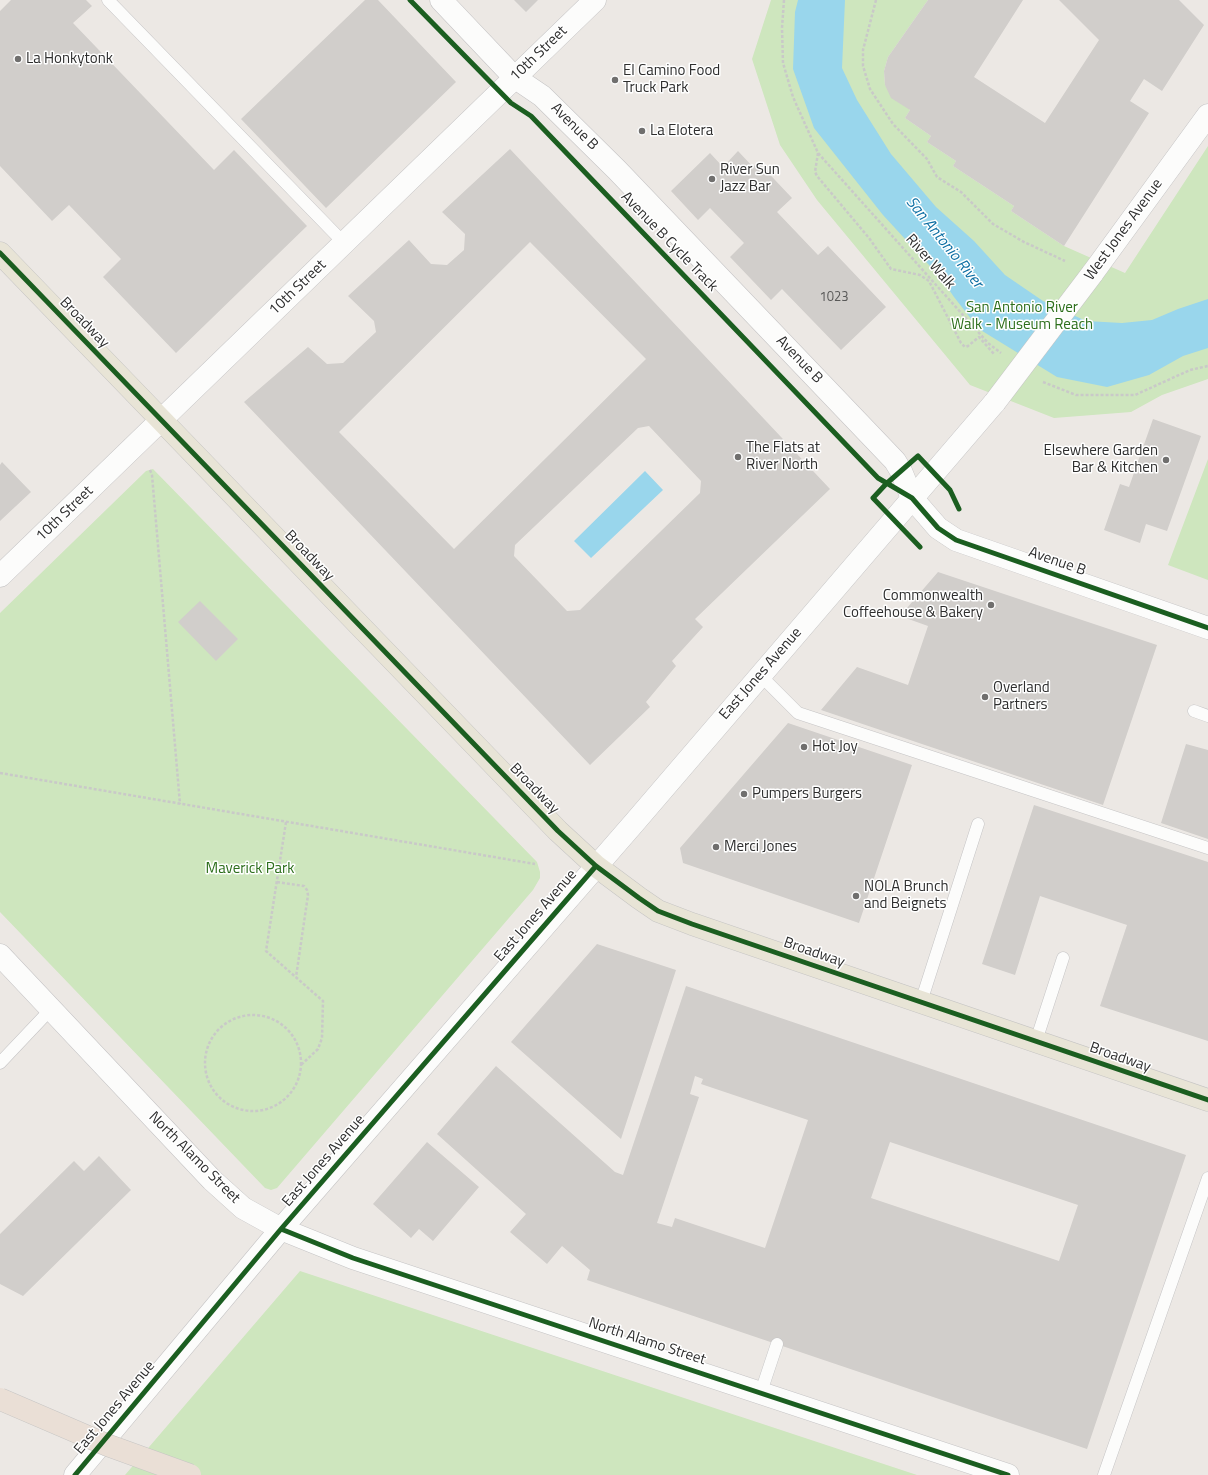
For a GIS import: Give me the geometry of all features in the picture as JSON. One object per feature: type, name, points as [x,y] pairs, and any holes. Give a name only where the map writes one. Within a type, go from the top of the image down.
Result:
[{"type":"highway","points":[[0,1399],[107,1445],[190,1475]]},
{"type":"main road","name":"Broadway","points":[[0,253],[558,831],[596,866],[658,911],[692,924],[1208,1100]]},
{"type":"street","name":"Avenue B","points":[[441,0],[514,77],[542,96],[617,170],[895,461],[901,471],[912,498],[938,528],[956,540],[1208,628]]},
{"type":"street","name":"10th Street","points":[[0,576],[595,0]]},
{"type":"street","name":"West Jones Avenue","points":[[995,402],[1092,274],[1208,115]]},
{"type":"street","name":"East Jones Avenue","points":[[75,1475],[281,1229],[596,866],[995,402]]},
{"type":"street","name":"North Alamo Street","points":[[0,955],[212,1180],[243,1208],[281,1229],[353,1258],[1008,1475]]},
{"type":"lane","points":[[108,0],[344,243]]},
{"type":"lane","points":[[760,675],[798,713],[1208,848]]},
{"type":"lane","points":[[1194,711],[1208,716]]},
{"type":"lane","points":[[921,1002],[978,824]]},
{"type":"lane","points":[[1036,1041],[1063,958]]},
{"type":"lane","points":[[0,1063],[51,1009]]},
{"type":"lane","points":[[1104,1475],[1208,1178]]},
{"type":"lane","points":[[761,1392],[777,1344]]},
{"type":"path","points":[[876,0],[863,50],[863,66],[870,90],[893,124],[928,159],[937,177],[961,192],[993,224],[1024,242],[1065,260]]},
{"type":"path","points":[[818,153],[815,172],[817,176],[869,238],[891,269],[920,275],[929,281],[961,343],[965,347],[979,337],[994,354]]},
{"type":"path","points":[[1037,380],[1076,395],[1135,394],[1190,370],[1208,366]]},
{"type":"path","points":[[150,470],[152,475],[180,804]]},
{"type":"path","points":[[0,772],[535,864]]},
{"type":"path","points":[[286,822],[266,952],[323,1001],[322,1038],[318,1049],[301,1065],[298,1080],[290,1094],[278,1104],[264,1110],[249,1112],[234,1108],[221,1100],[211,1088],[205,1074],[204,1058],[208,1044],[217,1030],[231,1020],[247,1014],[264,1016],[279,1022],[291,1033],[296,1044],[301,1065]]},
{"type":"path","points":[[277,882],[304,886],[307,890],[296,978]]},
{"type":"green space","name":"San Antonio River Walk - Museum Reach","points":[[771,0],[928,0],[888,57],[884,71],[885,85],[910,110],[905,118],[931,136],[927,142],[956,161],[953,166],[1014,206],[1011,211],[1064,246],[1125,273],[1208,146],[1208,379],[1162,395],[1131,412],[1054,418],[970,385],[817,200],[780,145],[752,59]]},
{"type":"green space","points":[[1208,459],[1208,580],[1168,565]]},
{"type":"green space","name":"Maverick Park","points":[[153,469],[537,862],[540,872],[540,878],[533,890],[277,1188],[271,1190],[265,1188],[0,912],[0,613],[146,471]]},
{"type":"green space","points":[[300,1271],[917,1475],[125,1475]]},
{"type":"water","name":"San Antonio River","points":[[798,0],[845,0],[842,68],[857,100],[891,154],[936,207],[974,241],[1005,275],[1043,301],[1086,321],[1122,323],[1152,320],[1208,299],[1208,348],[1183,356],[1149,375],[1107,387],[1057,377],[979,329],[941,278],[883,215],[814,128],[793,69],[795,12]]},
{"type":"water","points":[[645,471],[663,490],[591,558],[574,541]]},
{"type":"building","points":[[11,0],[86,0],[92,6],[73,23],[214,170],[234,150],[307,226],[176,353],[103,277],[121,259],[69,205],[52,221],[0,166],[0,11]]},
{"type":"building","points":[[365,0],[378,0],[456,82],[326,208],[241,119]]},
{"type":"building","points":[[514,0],[538,0],[526,12]]},
{"type":"building","points":[[928,0],[1023,0],[974,77],[1045,123],[1099,40],[1059,0],[1179,0],[1204,25],[1162,91],[1144,79],[1130,101],[1149,113],[1064,246],[1011,211],[1014,206],[953,166],[956,161],[927,142],[931,136],[905,118],[910,110],[891,98],[885,85],[884,71],[888,57]]},
{"type":"building","name":"The Flats at River North","points":[[510,149],[830,489],[695,619],[703,627],[672,661],[676,666],[646,702],[650,707],[590,765],[244,402],[308,347],[327,364],[343,363],[376,332],[374,321],[348,296],[409,240],[431,264],[447,265],[464,250],[465,234],[442,212]],"holes":[[[530,242],[646,359],[454,549],[339,432]],[[649,426],[701,481],[700,493],[580,610],[567,611],[514,556],[515,545],[638,428]]]},
{"type":"building","points":[[738,151],[753,167],[758,162],[792,198],[777,212],[818,255],[828,246],[886,307],[841,350],[782,289],[771,300],[730,257],[744,243],[710,208],[698,220],[671,191],[710,153],[723,167]]},
{"type":"building","name":"Elsewhere Garden Bar & Kitchen","points":[[1153,419],[1201,436],[1167,531],[1146,524],[1140,543],[1104,530],[1120,484],[1129,487]]},
{"type":"building","points":[[2,462],[31,492],[0,521],[0,465]]},
{"type":"building","name":"Overland Partners","points":[[938,572],[1157,645],[1103,805],[821,710],[857,667],[908,685],[928,626],[900,616]]},
{"type":"building","points":[[200,601],[238,639],[216,661],[178,622]]},
{"type":"building","points":[[788,723],[912,765],[859,923],[683,863],[680,848]]},
{"type":"building","points":[[1186,744],[1208,750],[1208,839],[1161,823]]},
{"type":"building","points":[[1034,805],[1208,862],[1208,1041],[1100,1006],[1127,925],[1040,896],[1015,975],[982,964]]},
{"type":"building","points":[[597,944],[676,970],[621,1139],[511,1042]]},
{"type":"building","points":[[686,986],[1186,1155],[1087,1449],[587,1280],[590,1270],[562,1246],[547,1264],[510,1232],[526,1214],[437,1134],[496,1066],[615,1172],[623,1175]],"holes":[[[695,1076],[703,1079],[701,1084],[808,1120],[765,1248],[675,1218],[672,1227],[657,1223],[699,1097],[690,1094]],[[890,1142],[1078,1205],[1059,1261],[871,1198]]]},
{"type":"building","points":[[427,1142],[479,1187],[433,1241],[419,1229],[411,1238],[373,1204]]},
{"type":"building","points":[[99,1156],[131,1190],[23,1296],[0,1284],[0,1234],[74,1161],[84,1171]]},
{"type":"cycle path","name":"Avenue B Cycle Track","points":[[410,0],[511,103],[531,116],[878,478],[912,498],[938,528],[956,540],[1208,628]]},
{"type":"cycle path","points":[[0,253],[558,831],[596,866],[639,898],[658,911],[692,924],[1208,1100]]},
{"type":"cycle path","points":[[920,547],[873,498],[886,484],[918,456],[950,490],[959,509]]},
{"type":"cycle path","points":[[75,1475],[281,1229],[596,866]]},
{"type":"cycle path","points":[[281,1229],[353,1258],[1008,1475]]},
{"type":"place","name":"La Honkytonk","points":[[18,59]]},
{"type":"place","name":"El Camino Food Truck Park","points":[[615,80]]},
{"type":"place","name":"La Elotera","points":[[642,131]]},
{"type":"place","name":"River Sun Jazz Bar","points":[[712,179]]},
{"type":"place","name":"The Flats at River North","points":[[738,457]]},
{"type":"place","name":"Elsewhere Garden Bar & Kitchen","points":[[1166,460]]},
{"type":"place","name":"Commonwealth Coffeehouse & Bakery","points":[[991,605]]},
{"type":"place","name":"Overland Partners","points":[[985,697]]},
{"type":"place","name":"Hot Joy","points":[[804,747]]},
{"type":"place","name":"Pumpers Burgers","points":[[744,794]]},
{"type":"place","name":"Merci Jones","points":[[716,847]]},
{"type":"place","name":"NOLA Brunch and Beignets","points":[[856,896]]}]
